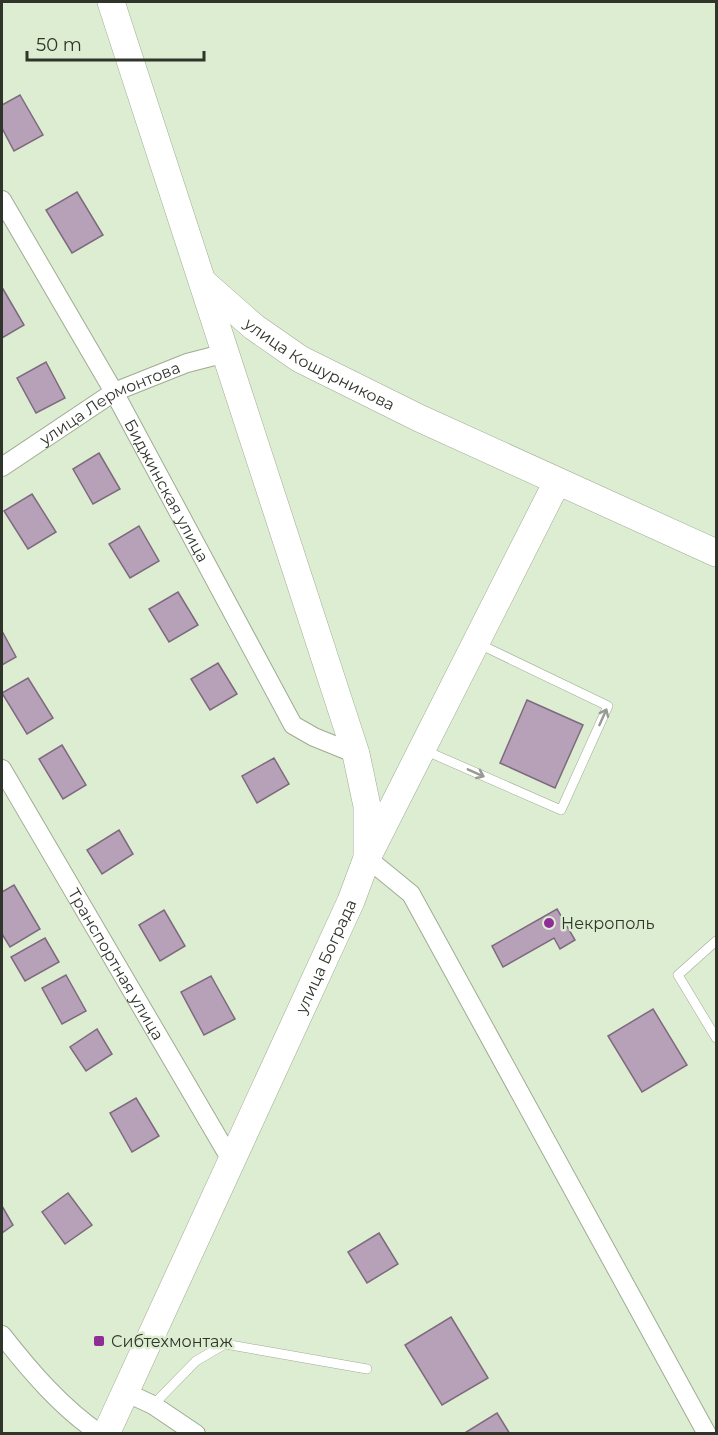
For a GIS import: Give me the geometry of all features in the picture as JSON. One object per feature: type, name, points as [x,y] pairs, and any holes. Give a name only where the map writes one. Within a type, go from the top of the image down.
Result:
[{"type":"main road","points":[[111,2],[356,754],[367,806],[367,858]]},
{"type":"main road","name":"улица Кошурникова","points":[[204,283],[254,327],[300,359],[557,482],[717,553]]},
{"type":"main road","name":"улица Бограда","points":[[106,1434],[351,901],[367,858],[557,482]]},
{"type":"street","name":"Биджинская улица","points":[[2,200],[114,392],[293,725],[314,737],[356,754]]},
{"type":"street","name":"улица Лермонтова","points":[[2,467],[114,392],[187,363],[226,353]]},
{"type":"street","name":"Транспортная улица","points":[[2,769],[231,1160]]},
{"type":"street","points":[[367,858],[411,894],[707,1434]]},
{"type":"street","points":[[2,1335],[27,1367],[74,1416],[100,1434]]},
{"type":"street","points":[[2,1355],[27,1367]]},
{"type":"street","points":[[125,1392],[153,1405],[196,1434]]},
{"type":"lane","points":[[422,749],[561,810],[608,706],[476,643]]},
{"type":"lane","points":[[717,941],[678,975],[717,1038]]},
{"type":"lane","points":[[153,1405],[196,1361],[225,1344],[367,1369]]},
{"type":"building","points":[[20,95],[43,135],[14,151],[2,128],[2,105]]},
{"type":"building","points":[[77,192],[103,235],[72,253],[46,210]]},
{"type":"building","points":[[2,290],[24,325],[2,338]]},
{"type":"building","points":[[46,362],[65,398],[36,413],[17,378]]},
{"type":"building","points":[[99,453],[120,489],[93,504],[73,469]]},
{"type":"building","points":[[32,494],[56,532],[28,549],[4,511]]},
{"type":"building","points":[[139,526],[159,561],[130,578],[109,544]]},
{"type":"building","points":[[178,592],[198,625],[169,642],[149,609]]},
{"type":"building","points":[[2,631],[16,657],[2,665]]},
{"type":"building","points":[[218,663],[237,694],[210,710],[191,679]]},
{"type":"building","points":[[28,678],[53,718],[27,734],[2,693]]},
{"type":"building","points":[[527,700],[583,725],[555,788],[500,763]]},
{"type":"building","points":[[62,745],[86,785],[63,799],[39,759]]},
{"type":"building","points":[[274,758],[289,784],[257,803],[242,776]]},
{"type":"building","points":[[119,830],[133,854],[102,874],[87,850]]},
{"type":"building","points":[[14,885],[40,929],[10,947],[2,934],[2,892]]},
{"type":"building","name":"Некрополь","points":[[557,909],[575,940],[560,949],[554,938],[503,967],[492,946]]},
{"type":"building","points":[[164,910],[185,946],[160,961],[139,925]]},
{"type":"building","points":[[45,938],[59,962],[25,981],[11,957]]},
{"type":"building","points":[[66,975],[86,1011],[62,1024],[42,988]]},
{"type":"building","points":[[211,976],[235,1019],[204,1035],[181,992]]},
{"type":"building","points":[[653,1009],[687,1065],[642,1092],[608,1036]]},
{"type":"building","points":[[97,1029],[112,1054],[86,1071],[70,1047]]},
{"type":"building","points":[[136,1098],[159,1136],[132,1152],[110,1113]]},
{"type":"building","points":[[68,1193],[92,1225],[65,1244],[42,1212]]},
{"type":"building","points":[[2,1206],[13,1225],[2,1233]]},
{"type":"building","points":[[379,1233],[398,1264],[367,1283],[348,1252]]},
{"type":"building","points":[[451,1317],[488,1378],[442,1405],[405,1345]]},
{"type":"building","points":[[497,1413],[510,1434],[463,1434]]},
{"type":"place","name":"Некрополь","points":[[549,923]]},
{"type":"place","name":"Сибтехмонтаж","points":[[99,1341]]}]
